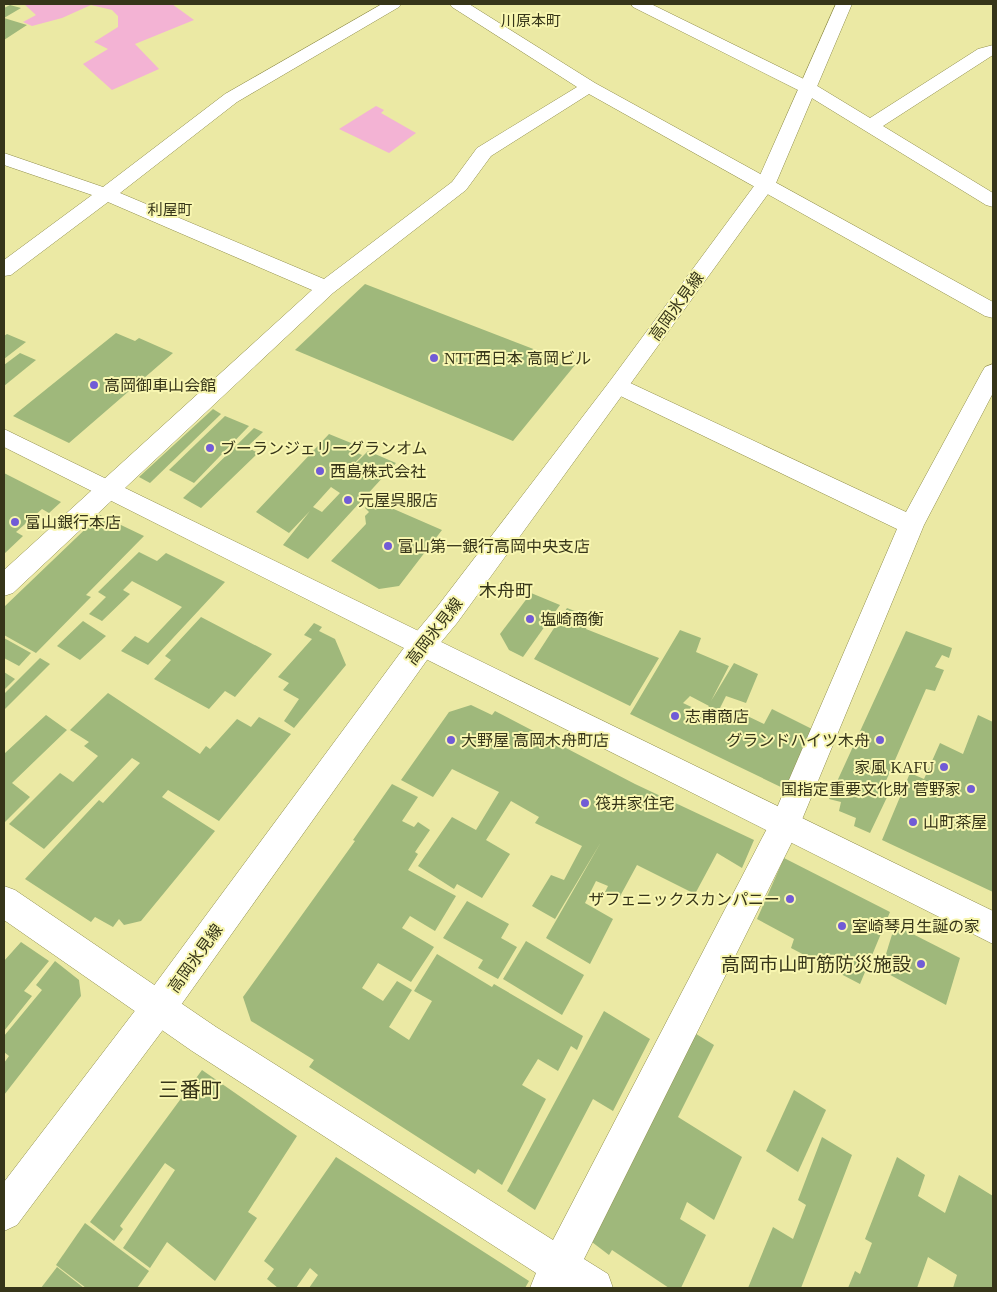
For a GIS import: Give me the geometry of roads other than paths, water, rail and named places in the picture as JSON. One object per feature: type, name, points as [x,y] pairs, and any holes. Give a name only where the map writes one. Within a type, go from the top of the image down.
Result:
[{"type":"street","points":[[4,270],[230,98],[393,4]]},
{"type":"street","points":[[458,4],[590,87],[766,183],[794,202],[993,311]]},
{"type":"street","points":[[639,4],[808,88],[993,201]]},
{"type":"street","name":"高岡氷見線","points":[[4,1212],[159,1007],[422,646],[618,386],[766,183],[844,4]]},
{"type":"street","points":[[870,126],[984,53],[993,50]]},
{"type":"street","points":[[4,586],[326,288],[458,186],[484,152],[590,87]]},
{"type":"street","points":[[4,159],[106,194],[326,288]]},
{"type":"street","points":[[555,1277],[785,824],[911,525],[993,372]]},
{"type":"street","points":[[618,386],[911,525]]},
{"type":"street","points":[[4,437],[993,928]]},
{"type":"street","points":[[4,902],[555,1277],[594,1288]]},
{"type":"place","name":"NTT西日本 高岡ビル","points":[[434,358]]},
{"type":"place","name":"高岡御車山会館","points":[[94,385]]},
{"type":"place","name":"ブーランジェリーグランオム","points":[[210,448]]},
{"type":"place","name":"西島株式会社","points":[[320,471]]},
{"type":"place","name":"元屋呉服店","points":[[348,500]]},
{"type":"place","name":"富山銀行本店","points":[[15,522]]},
{"type":"place","name":"富山第一銀行高岡中央支店","points":[[388,546]]},
{"type":"place","name":"塩崎商衡","points":[[530,619]]},
{"type":"place","name":"志甫商店","points":[[675,716]]},
{"type":"place","name":"大野屋 高岡木舟町店","points":[[451,740]]},
{"type":"place","name":"グランドハイツ木舟","points":[[880,740]]},
{"type":"place","name":"家風 KAFU","points":[[944,767]]},
{"type":"place","name":"国指定重要文化財 菅野家","points":[[971,789]]},
{"type":"place","name":"筏井家住宅","points":[[585,803]]},
{"type":"place","name":"山町茶屋","points":[[913,822]]},
{"type":"place","name":"ザフェニックスカンパニー","points":[[790,899]]},
{"type":"place","name":"室崎琴月生誕の家","points":[[842,926]]},
{"type":"place","name":"高岡市山町筋防災施設","points":[[921,964]]},
{"type":"district","name":"川原本町","points":[[531,21]]},
{"type":"district","name":"利屋町","points":[[170,210]]},
{"type":"district","name":"木舟町","points":[[506,591]]},
{"type":"district","name":"三番町","points":[[190,1090]]}]
